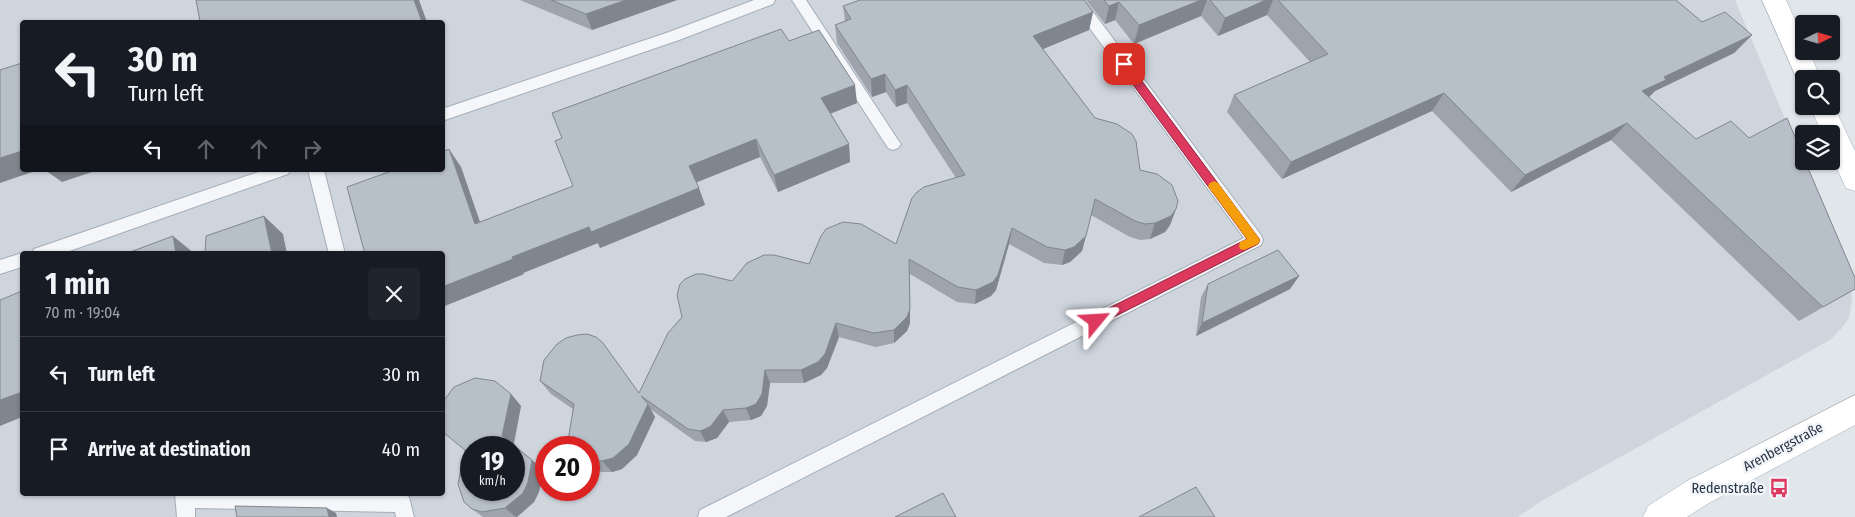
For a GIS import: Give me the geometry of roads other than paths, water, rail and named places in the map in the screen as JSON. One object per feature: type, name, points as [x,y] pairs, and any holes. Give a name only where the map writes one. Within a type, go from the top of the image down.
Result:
[{"type":"street","points":[[1774,0],[1805,70]]},
{"type":"street","points":[[1826,115],[1855,180]]},
{"type":"street","name":"Arenbergstraße","points":[[1659,517],[1698,492],[1855,410]]},
{"type":"lane","points":[[445,114],[674,36],[768,0]]},
{"type":"lane","points":[[799,0],[893,144]]},
{"type":"lane","points":[[707,517],[1254,240],[1076,0]]},
{"type":"lane","points":[[49,251],[277,172]]},
{"type":"lane","points":[[317,172],[337,251]]},
{"type":"lane","points":[[0,268],[20,261]]},
{"type":"lane","points":[[185,503],[402,503],[405,517]]},
{"type":"place","name":"Redenstraße","points":[[1779,488]]}]
